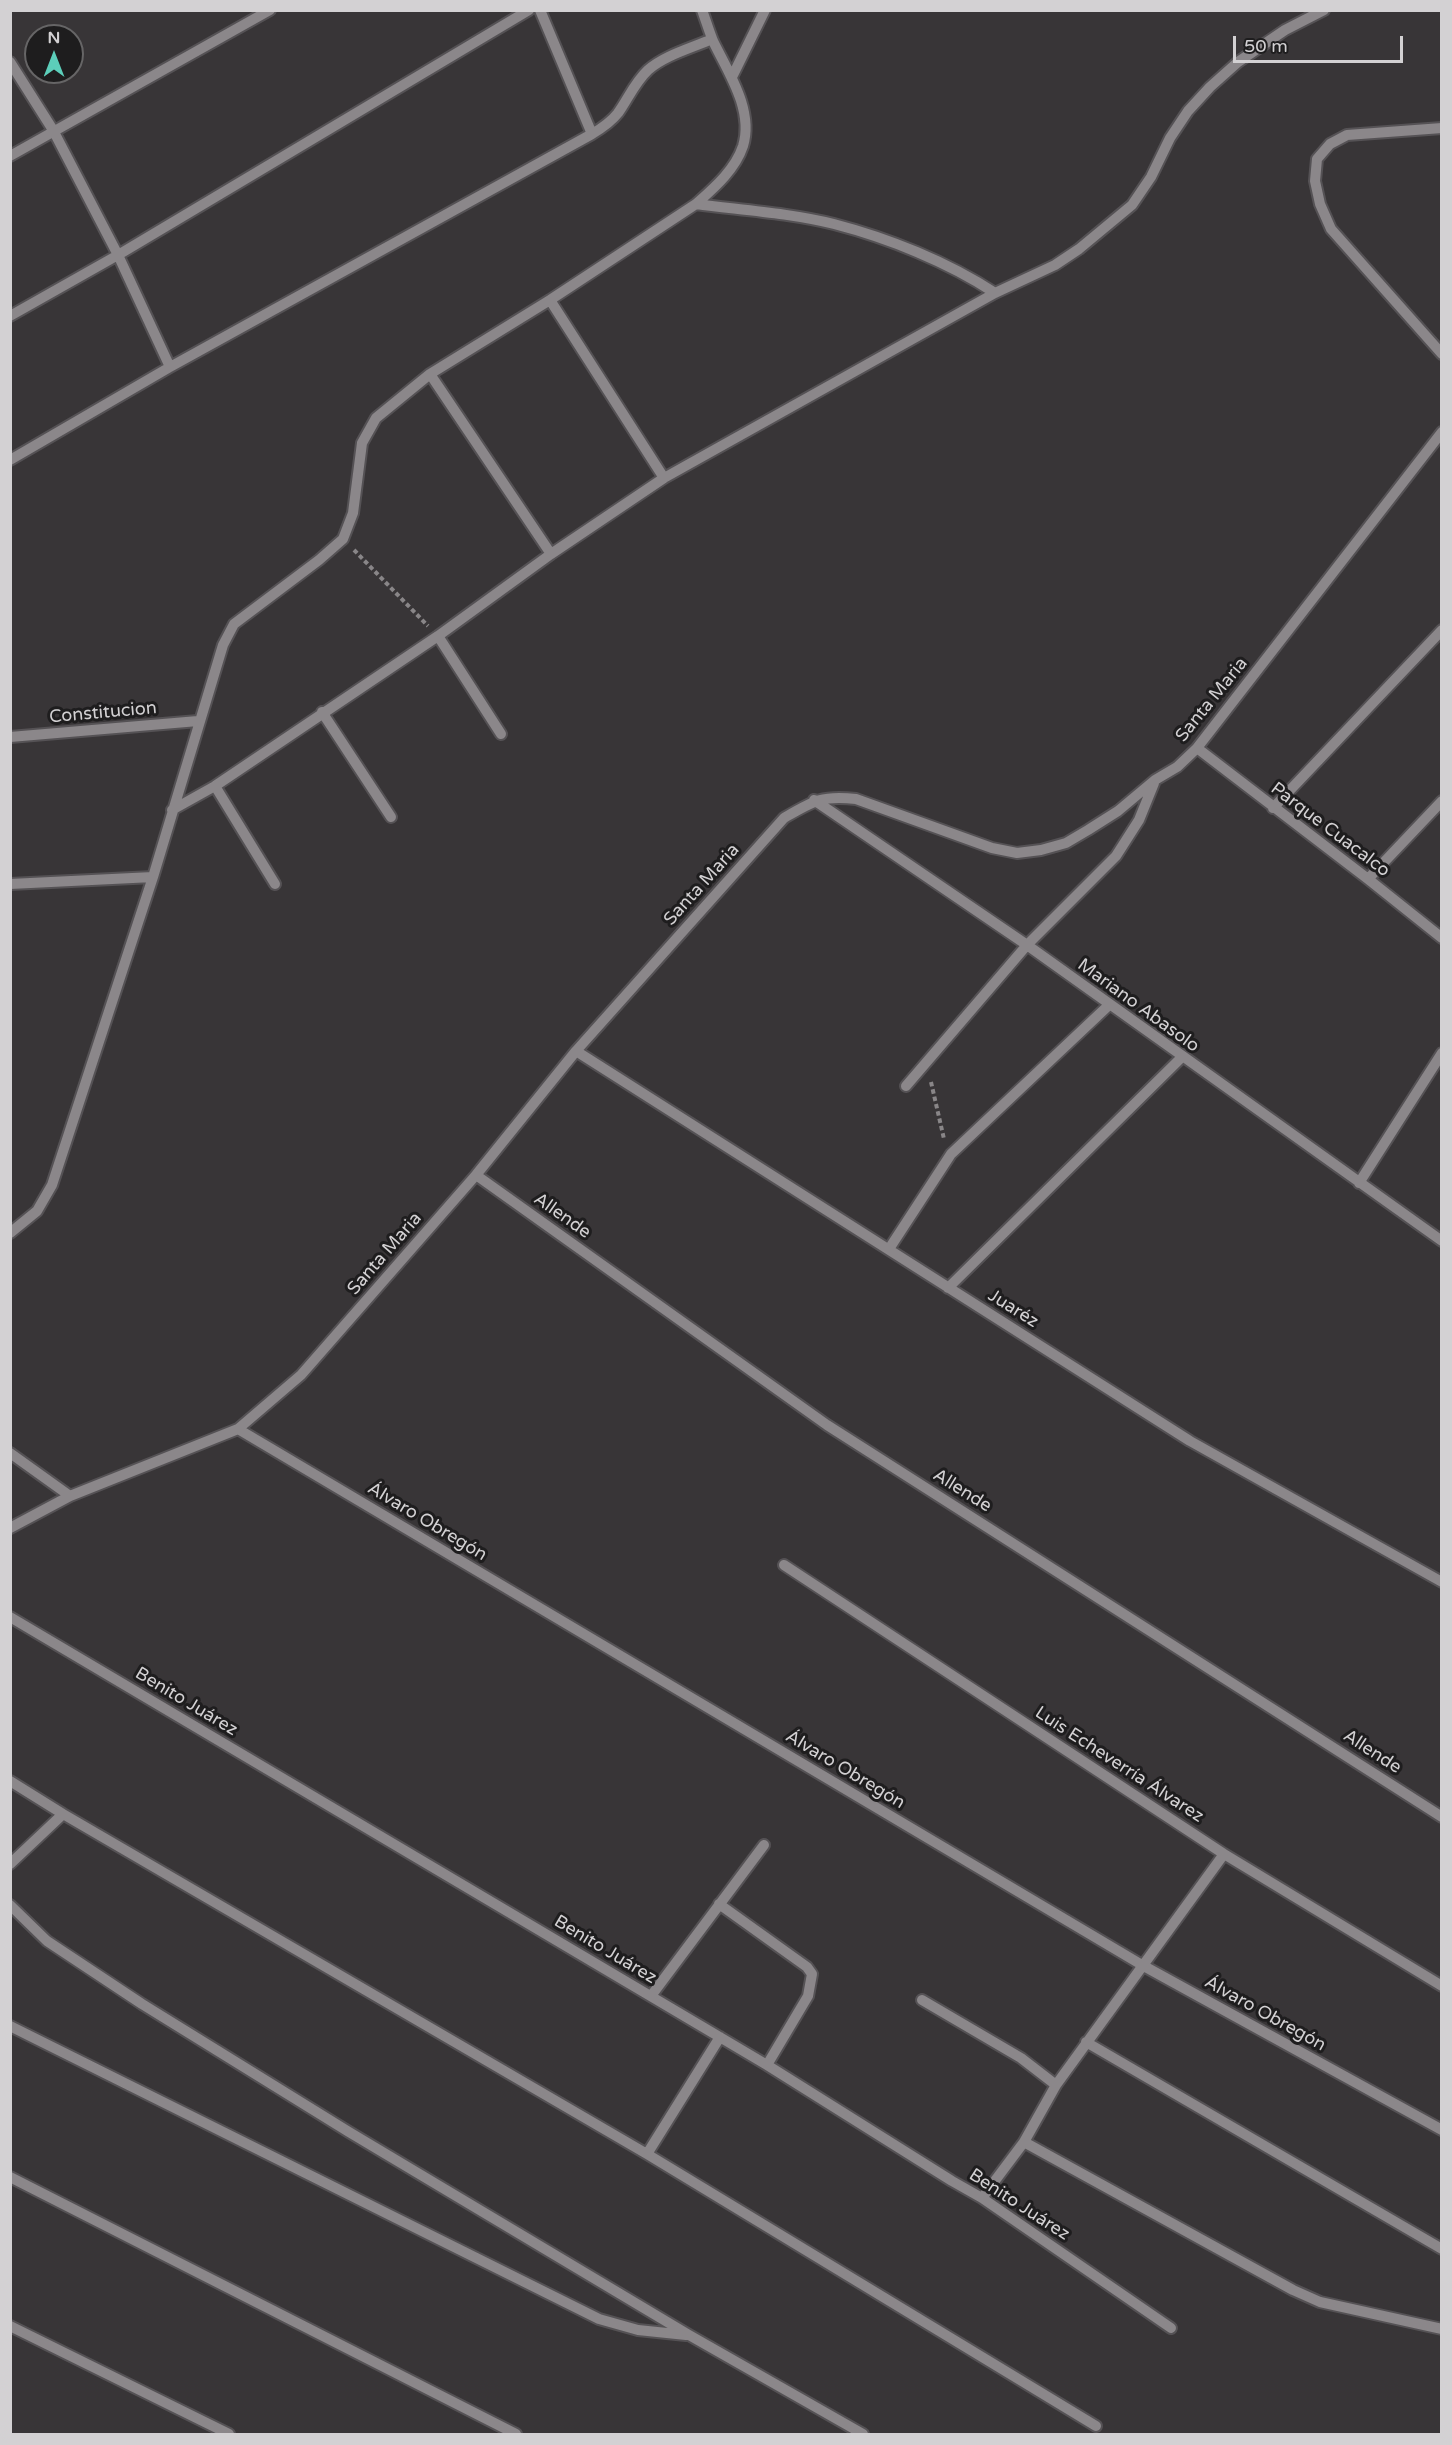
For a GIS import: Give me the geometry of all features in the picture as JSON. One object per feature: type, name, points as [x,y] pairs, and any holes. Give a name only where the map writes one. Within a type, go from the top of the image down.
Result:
[{"type":"street","points":[[10,156],[270,10]]},
{"type":"street","points":[[10,316],[118,255],[529,10]]},
{"type":"street","points":[[540,10],[592,134]]},
{"type":"street","points":[[10,1233],[37,1211],[52,1185],[153,877],[198,721],[223,645],[234,624],[319,560],[343,539],[353,513],[362,442],[376,418],[430,374],[550,300],[696,204],[717,185],[733,165],[742,147],[746,126],[732,77],[712,39],[702,10]]},
{"type":"street","points":[[732,77],[765,10]]},
{"type":"street","points":[[172,810],[216,786],[322,712],[438,636],[551,554],[664,478],[994,293],[1055,266],[1132,206],[1151,177],[1170,138],[1188,111],[1210,87],[1238,62],[1285,30],[1324,10]]},
{"type":"street","points":[[10,460],[170,367],[592,134],[617,114],[649,69],[659,62],[712,39]]},
{"type":"street","points":[[10,62],[53,130],[118,255],[170,367]]},
{"type":"street","points":[[1442,128],[1347,135],[1330,144],[1317,159],[1315,182],[1320,204],[1331,229],[1442,354]]},
{"type":"street","points":[[696,204],[833,224],[918,254],[965,274],[994,293]]},
{"type":"street","points":[[550,300],[664,478]]},
{"type":"street","points":[[430,374],[551,554]]},
{"type":"street","name":"Santa Maria","points":[[10,1528],[70,1496],[237,1429],[302,1375],[476,1175],[576,1051],[784,818],[814,800],[836,797],[856,799],[992,848],[1017,853],[1041,850],[1066,843],[1118,811],[1155,780],[1177,767],[1197,748],[1442,432]]},
{"type":"street","points":[[1273,808],[1442,630]]},
{"type":"street","points":[[438,636],[501,734]]},
{"type":"street","points":[[322,712],[391,817]]},
{"type":"street","name":"Constitucion","points":[[10,737],[198,721]]},
{"type":"street","name":"Parque Cuacalco","points":[[1197,748],[1442,938]]},
{"type":"street","points":[[906,1086],[1027,945],[1116,856],[1139,820],[1155,780]]},
{"type":"street","points":[[216,786],[275,884]]},
{"type":"street","name":"Mariano Abasolo","points":[[814,800],[1027,945],[1182,1058],[1442,1241]]},
{"type":"street","points":[[1368,879],[1442,801]]},
{"type":"street","points":[[10,884],[153,877]]},
{"type":"street","points":[[889,1249],[951,1154],[1109,1005]]},
{"type":"street","name":"Juaréz","points":[[576,1051],[1190,1440],[1441,1581]]},
{"type":"street","points":[[1359,1183],[1442,1053]]},
{"type":"street","points":[[948,1288],[1182,1058]]},
{"type":"street","name":"Allende","points":[[476,1175],[828,1425],[1442,1817]]},
{"type":"street","name":"Álvaro Obregón","points":[[237,1429],[1142,1965],[1442,2130]]},
{"type":"street","points":[[10,1454],[70,1496]]},
{"type":"street","name":"Luis Echeverría Álvarez","points":[[784,1565],[1224,1854],[1442,1986]]},
{"type":"street","name":"Benito Juárez","points":[[12,1621],[767,2065],[982,2198],[1171,2328]]},
{"type":"street","points":[[10,1781],[647,2154],[1096,2426]]},
{"type":"street","points":[[10,1864],[63,1814]]},
{"type":"street","points":[[651,1996],[764,1845]]},
{"type":"street","points":[[982,2198],[1024,2142],[1056,2085],[1086,2042],[1224,1854]]},
{"type":"street","points":[[719,1904],[807,1967],[812,1974],[808,1996],[767,2065]]},
{"type":"street","points":[[10,1905],[47,1941],[142,2004],[349,2132],[689,2335],[863,2434]]},
{"type":"street","points":[[922,2000],[1021,2058],[1056,2085]]},
{"type":"street","points":[[10,2026],[599,2319],[638,2330],[689,2335]]},
{"type":"street","points":[[647,2154],[720,2037]]},
{"type":"street","points":[[1086,2042],[1442,2248]]},
{"type":"street","points":[[1024,2142],[1282,2284],[1320,2302],[1442,2328]]},
{"type":"street","points":[[10,2177],[516,2434]]},
{"type":"street","points":[[10,2326],[229,2434]]},
{"type":"path","points":[[343,539],[438,636]]},
{"type":"path","points":[[927,1064],[941,1131],[951,1154]]}]
